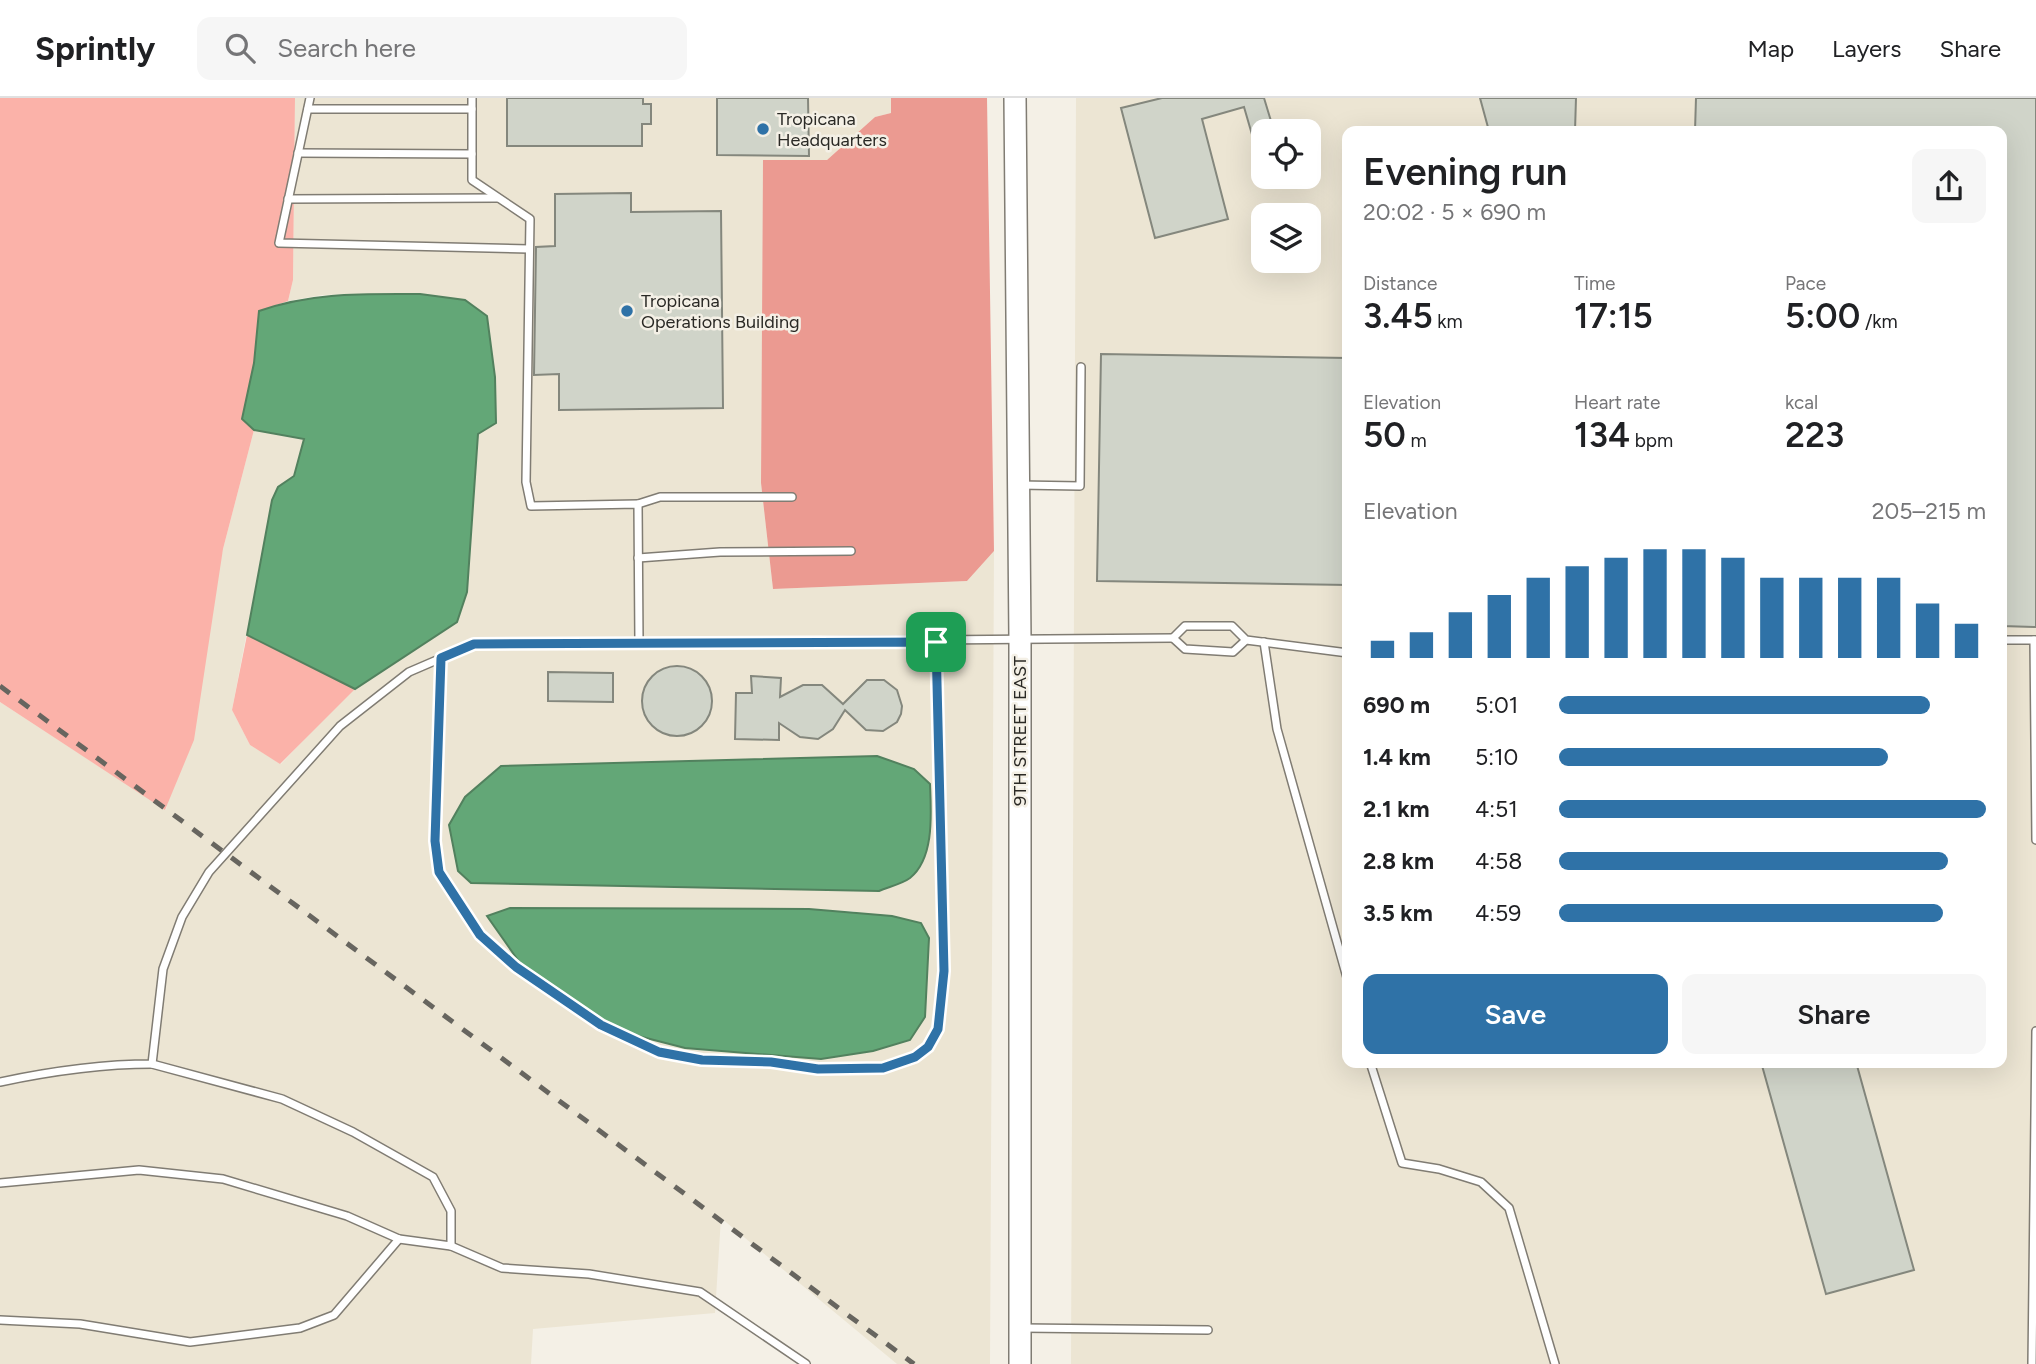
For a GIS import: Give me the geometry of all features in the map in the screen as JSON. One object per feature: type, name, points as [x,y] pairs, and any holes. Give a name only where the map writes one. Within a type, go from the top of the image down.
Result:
[{"type":"street","name":"9TH STREET EAST","points":[[1015,98],[1020,640],[1020,1364]]},
{"type":"lane","points":[[310,98],[279,243],[529,249]]},
{"type":"lane","points":[[472,98],[472,180],[530,219],[526,482],[531,506],[638,504],[660,497],[792,497]]},
{"type":"lane","points":[[308,109],[472,109]]},
{"type":"lane","points":[[298,153],[472,154]]},
{"type":"lane","points":[[288,199],[498,198]]},
{"type":"lane","points":[[1019,485],[1080,486],[1081,367]]},
{"type":"lane","points":[[638,504],[639,643]]},
{"type":"lane","points":[[638,558],[720,552],[851,551]]},
{"type":"lane","points":[[1173,638],[1185,626],[1232,626],[1246,640],[1342,652]]},
{"type":"lane","points":[[152,1064],[163,969],[182,917],[209,872],[340,726],[409,672],[474,644],[1173,638],[1185,649],[1233,652],[1246,640]]},
{"type":"lane","points":[[2007,640],[2035,640],[2036,840]]},
{"type":"lane","points":[[441,658],[435,841],[439,872],[480,935],[516,967],[601,1025],[659,1052],[702,1060],[771,1062],[818,1069],[883,1068],[915,1057],[928,1047],[938,1029],[944,971],[936,642]]},
{"type":"lane","points":[[1264,642],[1277,729],[1342,960]]},
{"type":"lane","points":[[2032,1364],[2036,1031]]},
{"type":"lane","points":[[0,1083],[64,1068],[152,1064],[282,1099],[353,1132],[433,1177],[451,1211],[450,1246]]},
{"type":"lane","points":[[1372,1068],[1402,1163],[1439,1169],[1481,1182],[1509,1208],[1555,1364]]},
{"type":"lane","points":[[0,1183],[139,1170],[223,1179],[347,1216],[398,1239],[450,1246],[502,1268],[589,1274],[700,1292],[806,1364]]},
{"type":"lane","points":[[0,1320],[80,1324],[190,1342],[300,1328],[334,1315],[398,1239]]},
{"type":"lane","points":[[1018,1328],[1208,1330]]},
{"type":"shaded area","points":[[0,98],[295,98],[293,280],[288,301],[259,311],[254,363],[242,419],[254,430],[223,549],[194,740],[165,810],[0,702]]},
{"type":"shaded area","points":[[295,98],[891,98],[891,113],[875,117],[827,160],[763,161],[761,483],[773,589],[967,581],[994,551],[990,1364],[897,1364],[721,1218],[715,1313],[533,1329],[531,1364],[0,1364],[0,702],[166,810],[223,549],[254,430],[304,439],[294,476],[278,487],[272,500],[232,710],[250,745],[281,764],[348,693],[457,621],[467,592],[478,433],[496,423],[495,377],[487,316],[358,294],[322,295],[288,301],[293,280]],"holes":[[[770,910],[853,911],[929,938],[925,1017]]]},
{"type":"shaded area","points":[[891,98],[987,98],[994,551],[967,581],[773,589],[761,483],[763,160],[827,160],[875,117],[891,113]]},
{"type":"shaded area","points":[[1076,98],[2036,98],[2036,1364],[1071,1364]]},
{"type":"shaded area","points":[[420,294],[465,300],[487,316],[495,377],[496,423],[478,434],[467,592],[457,622],[355,689],[247,635],[272,500],[278,487],[294,476],[304,439],[254,430],[242,419],[254,363],[259,311],[318,297]]},
{"type":"shaded area","points":[[247,635],[355,689],[280,764],[250,745],[232,710]]},
{"type":"shaded area","points":[[877,756],[914,769],[930,784],[931,808],[928,847],[918,869],[907,880],[879,891],[471,883],[458,871],[449,825],[465,797],[501,766]]},
{"type":"shaded area","points":[[510,908],[809,909],[892,916],[921,923],[929,938],[925,1017],[910,1040],[873,1051],[821,1059],[685,1048],[619,1031],[522,966],[487,916]]},
{"type":"building","points":[[507,98],[643,98],[643,104],[651,104],[651,124],[642,124],[642,146],[507,146]]},
{"type":"building","name":"Tropicana Headquarters","points":[[717,98],[808,98],[809,156],[717,155]]},
{"type":"building","points":[[1162,98],[1264,98],[1270,119],[1251,119],[1251,131],[1244,107],[1202,119],[1228,219],[1155,238],[1121,108]]},
{"type":"building","points":[[1480,98],[1576,98],[1575,126],[1488,126]]},
{"type":"building","points":[[1696,98],[2036,98],[2036,627],[2007,626],[2007,126],[1695,126]]},
{"type":"building","name":"Tropicana Operations Building","points":[[631,193],[631,212],[721,211],[723,408],[559,410],[559,374],[534,375],[536,247],[555,246],[555,194]]},
{"type":"building","points":[[1101,354],[1342,358],[1342,585],[1097,581]]},
{"type":"building","points":[[677,666],[702,676],[712,701],[702,726],[677,736],[652,726],[642,701],[652,676]]},
{"type":"building","points":[[548,672],[613,673],[613,702],[548,701]]},
{"type":"building","points":[[751,676],[781,678],[780,697],[803,685],[822,685],[843,704],[867,680],[884,680],[897,690],[902,706],[901,714],[897,722],[883,731],[866,730],[845,710],[833,729],[818,739],[800,737],[779,723],[779,740],[735,739],[736,693],[752,693]]},
{"type":"building","points":[[1763,1068],[1858,1068],[1914,1270],[1826,1294]]},
{"type":"railway","points":[[0,686],[914,1364]]},
{"type":"place","name":"Tropicana Headquarters","points":[[763,129]]},
{"type":"place","name":"Tropicana Operations Building","points":[[627,311]]},
{"type":"route","points":[[936,642],[944,971],[938,1029],[928,1047],[915,1057],[883,1068],[818,1069],[771,1062],[702,1060],[659,1052],[601,1025],[516,967],[480,935],[439,872],[435,841],[441,658],[474,644],[936,642]]}]
